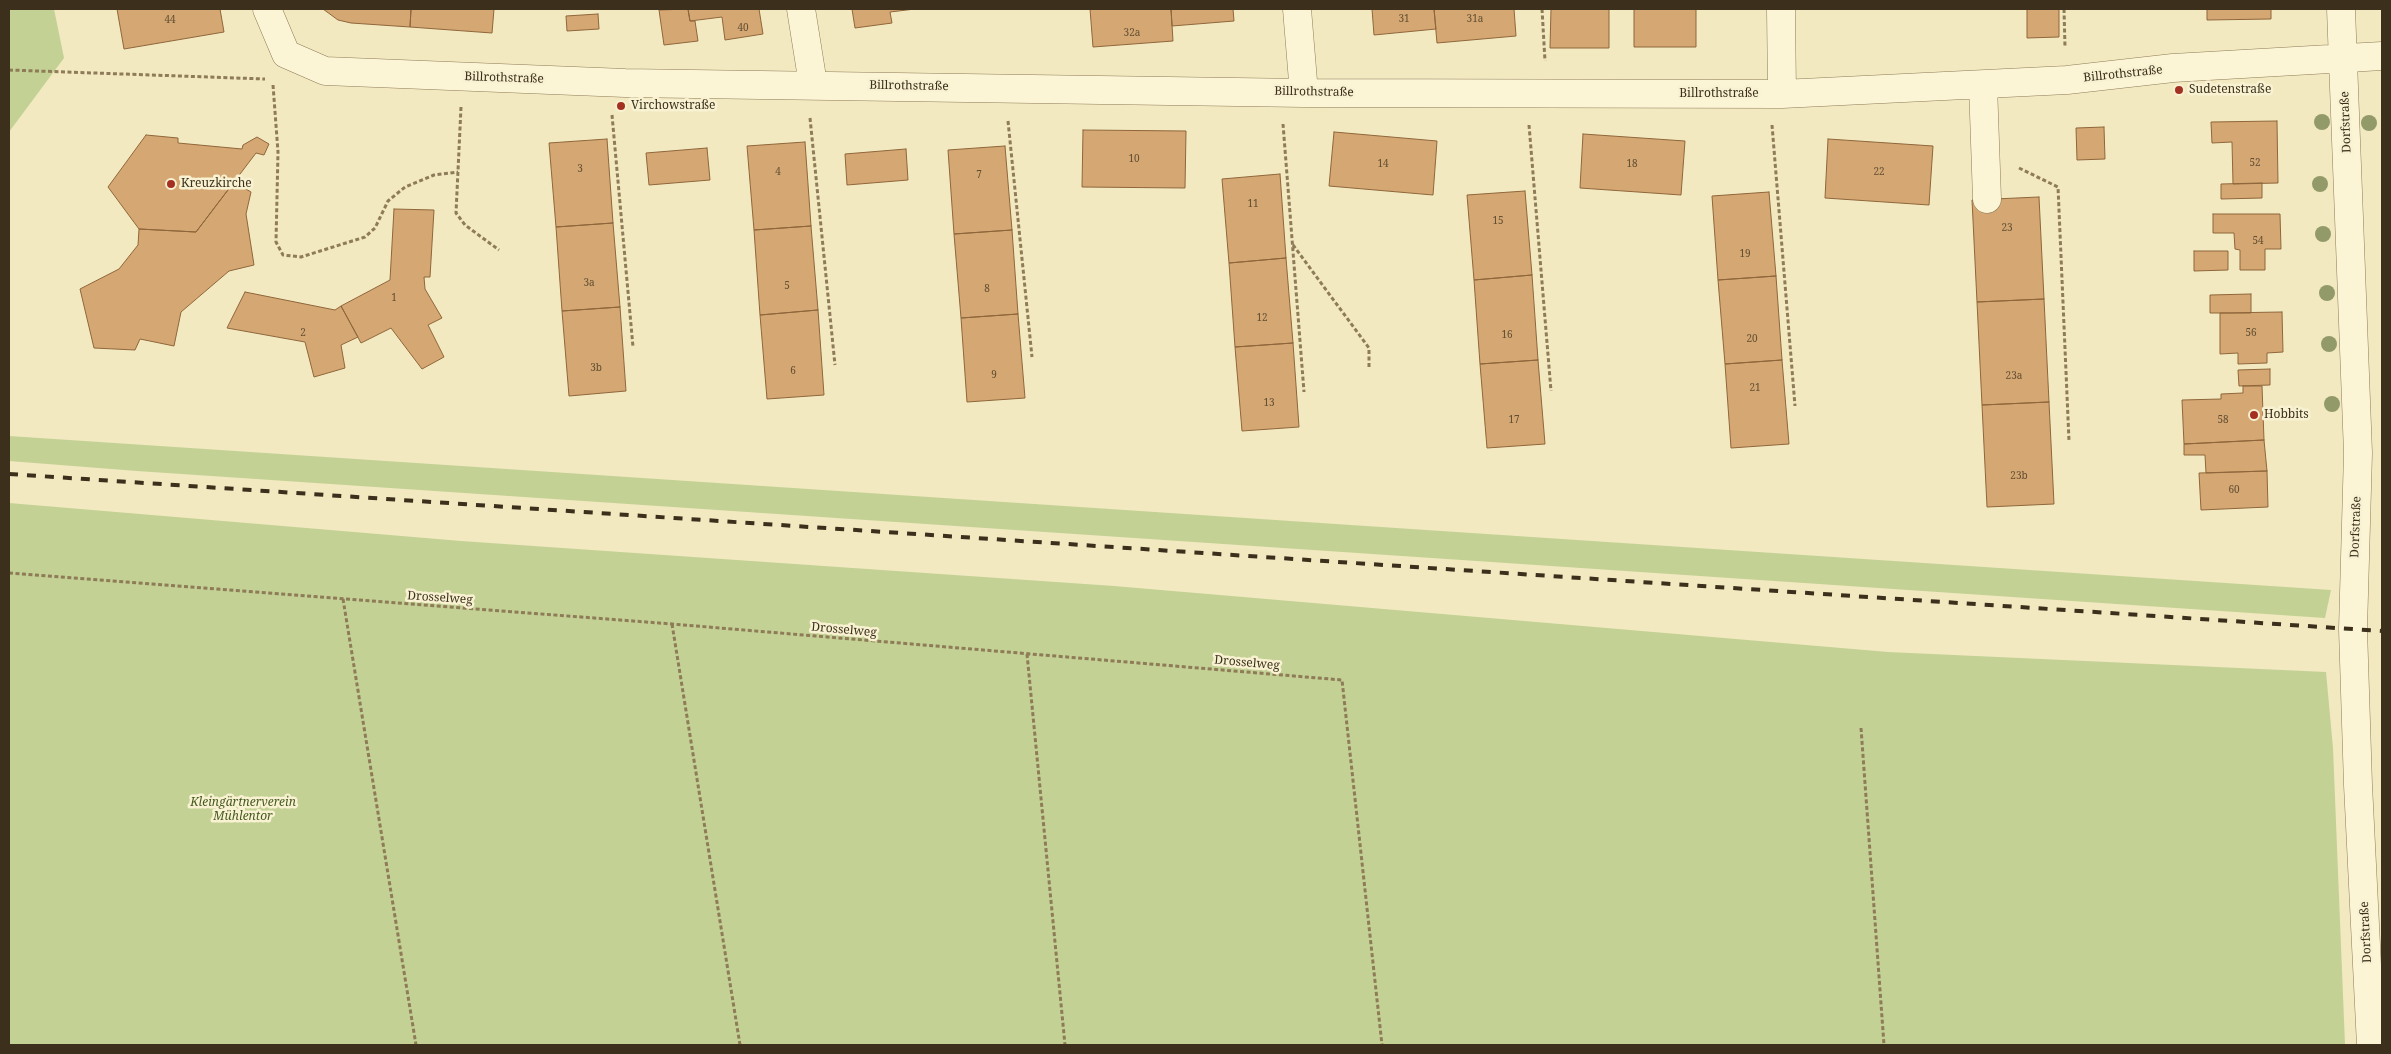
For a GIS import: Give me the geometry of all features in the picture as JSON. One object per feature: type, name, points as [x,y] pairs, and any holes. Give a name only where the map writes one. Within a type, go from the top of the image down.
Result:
[{"type":"street","name":"Billrothstraße","points":[[267,9],[286,54],[325,71],[609,82],[1292,92],[1776,94],[2067,80],[2173,68],[2344,58]]},
{"type":"street","points":[[801,9],[810,84]]},
{"type":"street","points":[[1292,92],[1297,9]]},
{"type":"street","points":[[1776,94],[1781,9]]},
{"type":"street","name":"Dorfstraße","points":[[2341,9],[2358,453],[2353,629],[2358,785],[2371,1045]]},
{"type":"street","points":[[2344,58],[2382,56]]},
{"type":"street","points":[[1983,85],[1987,199]]},
{"type":"path","points":[[1542,9],[1536,94],[1550,391]]},
{"type":"path","points":[[2064,9],[2067,80]]},
{"type":"path","points":[[9,70],[273,79],[278,152],[276,242],[283,254],[301,257],[365,238],[374,228],[388,201],[405,187],[434,175],[458,172]]},
{"type":"path","points":[[462,77],[456,213],[465,225],[498,250]]},
{"type":"path","points":[[609,82],[633,347]]},
{"type":"path","points":[[810,84],[835,366]]},
{"type":"path","points":[[1004,88],[1032,357]]},
{"type":"path","points":[[1292,92],[1293,244],[1304,392]]},
{"type":"path","points":[[1776,94],[1796,406]]},
{"type":"path","points":[[2010,164],[2058,187],[2069,441]]},
{"type":"path","points":[[1293,244],[1369,348],[1369,368]]},
{"type":"path","name":"Drosselweg","points":[[9,573],[672,624],[1342,680],[1382,1045]]},
{"type":"path","points":[[344,600],[416,1045]]},
{"type":"path","points":[[672,624],[740,1045]]},
{"type":"path","points":[[1027,654],[1065,1045]]},
{"type":"path","points":[[1861,728],[1884,1045]]},
{"type":"green space","points":[[9,9],[54,9],[64,58],[9,132]]},
{"type":"green space","points":[[9,436],[2331,590],[2325,618],[9,461]]},
{"type":"green space","name":"Kleingärtnerverein Mühlentor","points":[[9,503],[461,541],[1114,586],[1888,652],[2326,672],[2333,748],[2345,1045],[9,1045]]},
{"type":"building","points":[[117,9],[220,9],[224,32],[124,49]]},
{"type":"building","points":[[323,9],[411,9],[410,27],[351,23],[338,20]]},
{"type":"building","points":[[411,9],[494,9],[492,33],[410,27]]},
{"type":"building","points":[[688,9],[759,9],[763,34],[725,40],[722,17],[690,21]]},
{"type":"building","points":[[688,9],[690,21],[695,21],[698,41],[664,45],[659,10]]},
{"type":"building","points":[[852,9],[915,9],[890,12],[892,23],[855,28]]},
{"type":"building","points":[[1090,9],[1171,9],[1173,41],[1093,47]]},
{"type":"building","points":[[1171,9],[1233,9],[1234,21],[1172,26]]},
{"type":"building","points":[[1372,9],[1434,9],[1436,29],[1374,35]]},
{"type":"building","points":[[1434,9],[1514,9],[1516,36],[1437,43]]},
{"type":"building","points":[[1551,9],[1609,9],[1609,48],[1550,48]]},
{"type":"building","points":[[1634,9],[1696,9],[1696,47],[1634,47]]},
{"type":"building","points":[[2027,9],[2059,9],[2059,37],[2027,38]]},
{"type":"building","points":[[2207,9],[2271,9],[2271,19],[2207,20]]},
{"type":"building","points":[[598,14],[599,29],[567,31],[566,16]]},
{"type":"building","points":[[2277,121],[2278,183],[2233,184],[2232,142],[2212,143],[2211,122]]},
{"type":"building","points":[[2104,127],[2105,159],[2077,160],[2076,128]]},
{"type":"building","points":[[1083,130],[1186,131],[1185,188],[1082,187]]},
{"type":"building","points":[[1334,132],[1437,141],[1433,195],[1329,186]]},
{"type":"building","points":[[1583,134],[1685,141],[1681,195],[1580,188]]},
{"type":"building","name":"Kreuzkirche","points":[[146,135],[178,138],[178,143],[242,149],[243,145],[257,137],[269,144],[264,155],[256,153],[196,232],[139,229],[108,187]]},
{"type":"building","points":[[607,139],[613,223],[556,227],[549,143]]},
{"type":"building","points":[[1828,139],[1933,146],[1929,205],[1825,198]]},
{"type":"building","points":[[805,142],[811,226],[754,230],[747,146]]},
{"type":"building","points":[[1005,146],[1012,230],[954,234],[948,150]]},
{"type":"building","points":[[707,148],[710,180],[649,185],[646,153]]},
{"type":"building","points":[[906,149],[908,180],[847,185],[845,154]]},
{"type":"building","points":[[1280,174],[1286,258],[1229,263],[1222,179]]},
{"type":"building","points":[[234,182],[251,192],[246,214],[254,265],[229,271],[181,312],[174,346],[140,339],[135,350],[94,348],[80,289],[119,269],[138,245],[139,229],[196,232]]},
{"type":"building","points":[[2262,183],[2262,198],[2221,199],[2221,184]]},
{"type":"building","points":[[1525,191],[1532,275],[1474,280],[1467,195]]},
{"type":"building","points":[[1769,192],[1776,276],[1718,280],[1712,196]]},
{"type":"building","points":[[2039,197],[2044,299],[1977,302],[1972,200]]},
{"type":"building","points":[[394,209],[434,210],[430,277],[424,277],[425,289],[442,318],[428,325],[444,357],[422,369],[391,328],[361,343],[341,306],[390,280]]},
{"type":"building","points":[[2213,214],[2280,214],[2281,249],[2265,249],[2265,270],[2240,270],[2240,250],[2235,249],[2234,233],[2213,233]]},
{"type":"building","points":[[613,223],[620,307],[562,311],[556,227]]},
{"type":"building","points":[[811,226],[818,310],[760,315],[754,230]]},
{"type":"building","points":[[1012,230],[1018,314],[961,318],[954,234]]},
{"type":"building","points":[[2194,251],[2228,251],[2228,270],[2194,271]]},
{"type":"building","points":[[1286,258],[1293,343],[1235,347],[1229,263]]},
{"type":"building","points":[[1532,275],[1538,360],[1480,364],[1474,280]]},
{"type":"building","points":[[1776,276],[1782,360],[1725,364],[1718,280]]},
{"type":"building","points":[[245,292],[335,310],[341,306],[358,337],[341,345],[345,368],[314,377],[305,342],[227,328]]},
{"type":"building","points":[[2251,294],[2251,313],[2210,313],[2210,295]]},
{"type":"building","points":[[2044,299],[2049,402],[1982,405],[1977,302]]},
{"type":"building","points":[[620,307],[626,391],[569,396],[562,311]]},
{"type":"building","points":[[818,310],[824,395],[767,399],[760,315]]},
{"type":"building","points":[[2282,312],[2283,352],[2267,353],[2267,363],[2238,364],[2238,353],[2220,354],[2220,313]]},
{"type":"building","points":[[1018,314],[1025,398],[967,402],[961,318]]},
{"type":"building","points":[[1293,343],[1299,427],[1242,431],[1235,347]]},
{"type":"building","points":[[1538,360],[1545,444],[1487,448],[1480,364]]},
{"type":"building","points":[[1782,360],[1789,444],[1731,448],[1725,364]]},
{"type":"building","points":[[2270,369],[2270,385],[2239,386],[2238,370]]},
{"type":"building","points":[[2243,386],[2262,386],[2264,440],[2184,444],[2182,400],[2221,399],[2221,394],[2243,393]]},
{"type":"building","points":[[2049,402],[2054,504],[1987,507],[1982,405]]},
{"type":"building","points":[[2264,440],[2267,471],[2206,473],[2205,455],[2184,455],[2184,444]]},
{"type":"building","points":[[2267,471],[2268,507],[2201,510],[2199,473]]},
{"type":"railway","points":[[9,474],[2382,631]]},
{"type":"place","name":"Sudetenstraße","points":[[2179,90]]},
{"type":"place","name":"Virchowstraße","points":[[621,106]]},
{"type":"place","name":"Kreuzkirche","points":[[171,184]]},
{"type":"place","name":"Hobbits","points":[[2254,415]]}]
